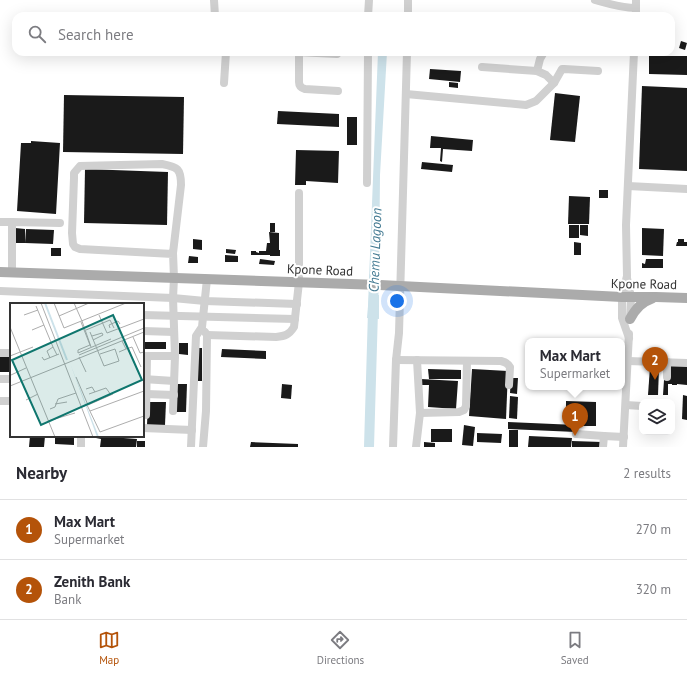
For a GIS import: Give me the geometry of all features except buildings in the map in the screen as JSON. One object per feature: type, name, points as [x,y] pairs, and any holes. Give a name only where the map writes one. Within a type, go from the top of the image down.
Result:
[{"type":"main road","name":"Kpone Road","points":[[0,272],[380,285],[627,297],[687,298]]},
{"type":"main road","points":[[630,319],[642,303],[656,297]]},
{"type":"street","points":[[214,0],[215,12]]},
{"type":"street","points":[[368,0],[368,12]]},
{"type":"street","points":[[408,0],[408,12]]},
{"type":"street","points":[[595,0],[624,8],[636,8]]},
{"type":"street","points":[[224,84],[226,56]]},
{"type":"street","points":[[298,56],[299,85],[301,88],[338,91]]},
{"type":"street","points":[[367,184],[368,56]]},
{"type":"street","points":[[393,447],[396,360],[399,333],[407,56]]},
{"type":"street","points":[[537,71],[542,56]]},
{"type":"street","points":[[624,447],[630,319],[627,297],[626,225],[634,56]]},
{"type":"street","points":[[482,67],[537,71],[546,75],[554,83]]},
{"type":"street","points":[[406,94],[526,105],[536,101],[554,83],[561,71],[564,69],[598,71]]},
{"type":"street","points":[[173,254],[80,249],[75,247],[73,244],[72,233],[74,172],[80,166],[162,164],[174,166],[178,169],[181,176],[173,254],[173,411]]},
{"type":"street","points":[[628,186],[687,190]]},
{"type":"street","points":[[207,335],[276,337],[284,336],[291,332],[294,326],[299,282],[299,193]]},
{"type":"street","points":[[0,222],[60,223]]},
{"type":"street","points":[[12,222],[12,272]]},
{"type":"street","points":[[191,447],[196,336],[202,327],[207,279]]},
{"type":"street","points":[[0,291],[297,304]]},
{"type":"street","points":[[627,297],[622,318],[629,338]]},
{"type":"street","points":[[144,315],[295,319]]},
{"type":"street","points":[[202,327],[207,335],[206,411],[203,447]]},
{"type":"street","points":[[144,331],[174,332]]},
{"type":"street","points":[[146,415],[145,356],[174,356]]},
{"type":"street","points":[[396,360],[506,362],[510,367],[509,385]]},
{"type":"street","points":[[416,447],[420,413],[417,360]]},
{"type":"street","points":[[420,413],[459,412],[464,410],[466,406],[467,361]]},
{"type":"street","points":[[628,361],[687,363]]},
{"type":"street","points":[[667,362],[667,378]]},
{"type":"street","points":[[145,380],[174,381]]},
{"type":"street","points":[[146,394],[174,395]]},
{"type":"street","points":[[626,405],[639,406]]},
{"type":"street","points":[[193,411],[206,411]]},
{"type":"street","points":[[144,428],[192,430]]},
{"type":"street","points":[[576,434],[624,437]]},
{"type":"street","points":[[603,447],[604,436]]},
{"type":"water","points":[[378,56],[387,56],[380,175],[379,280],[369,280]]},
{"type":"water","points":[[369,294],[379,295],[379,319],[367,318]]},
{"type":"waterway","name":"Chemu Lagoon","points":[[369,447],[374,277]]},
{"type":"place","name":"Zenith Bank","points":[[655,380]]},
{"type":"place","name":"Max Mart","points":[[575,436]]}]
